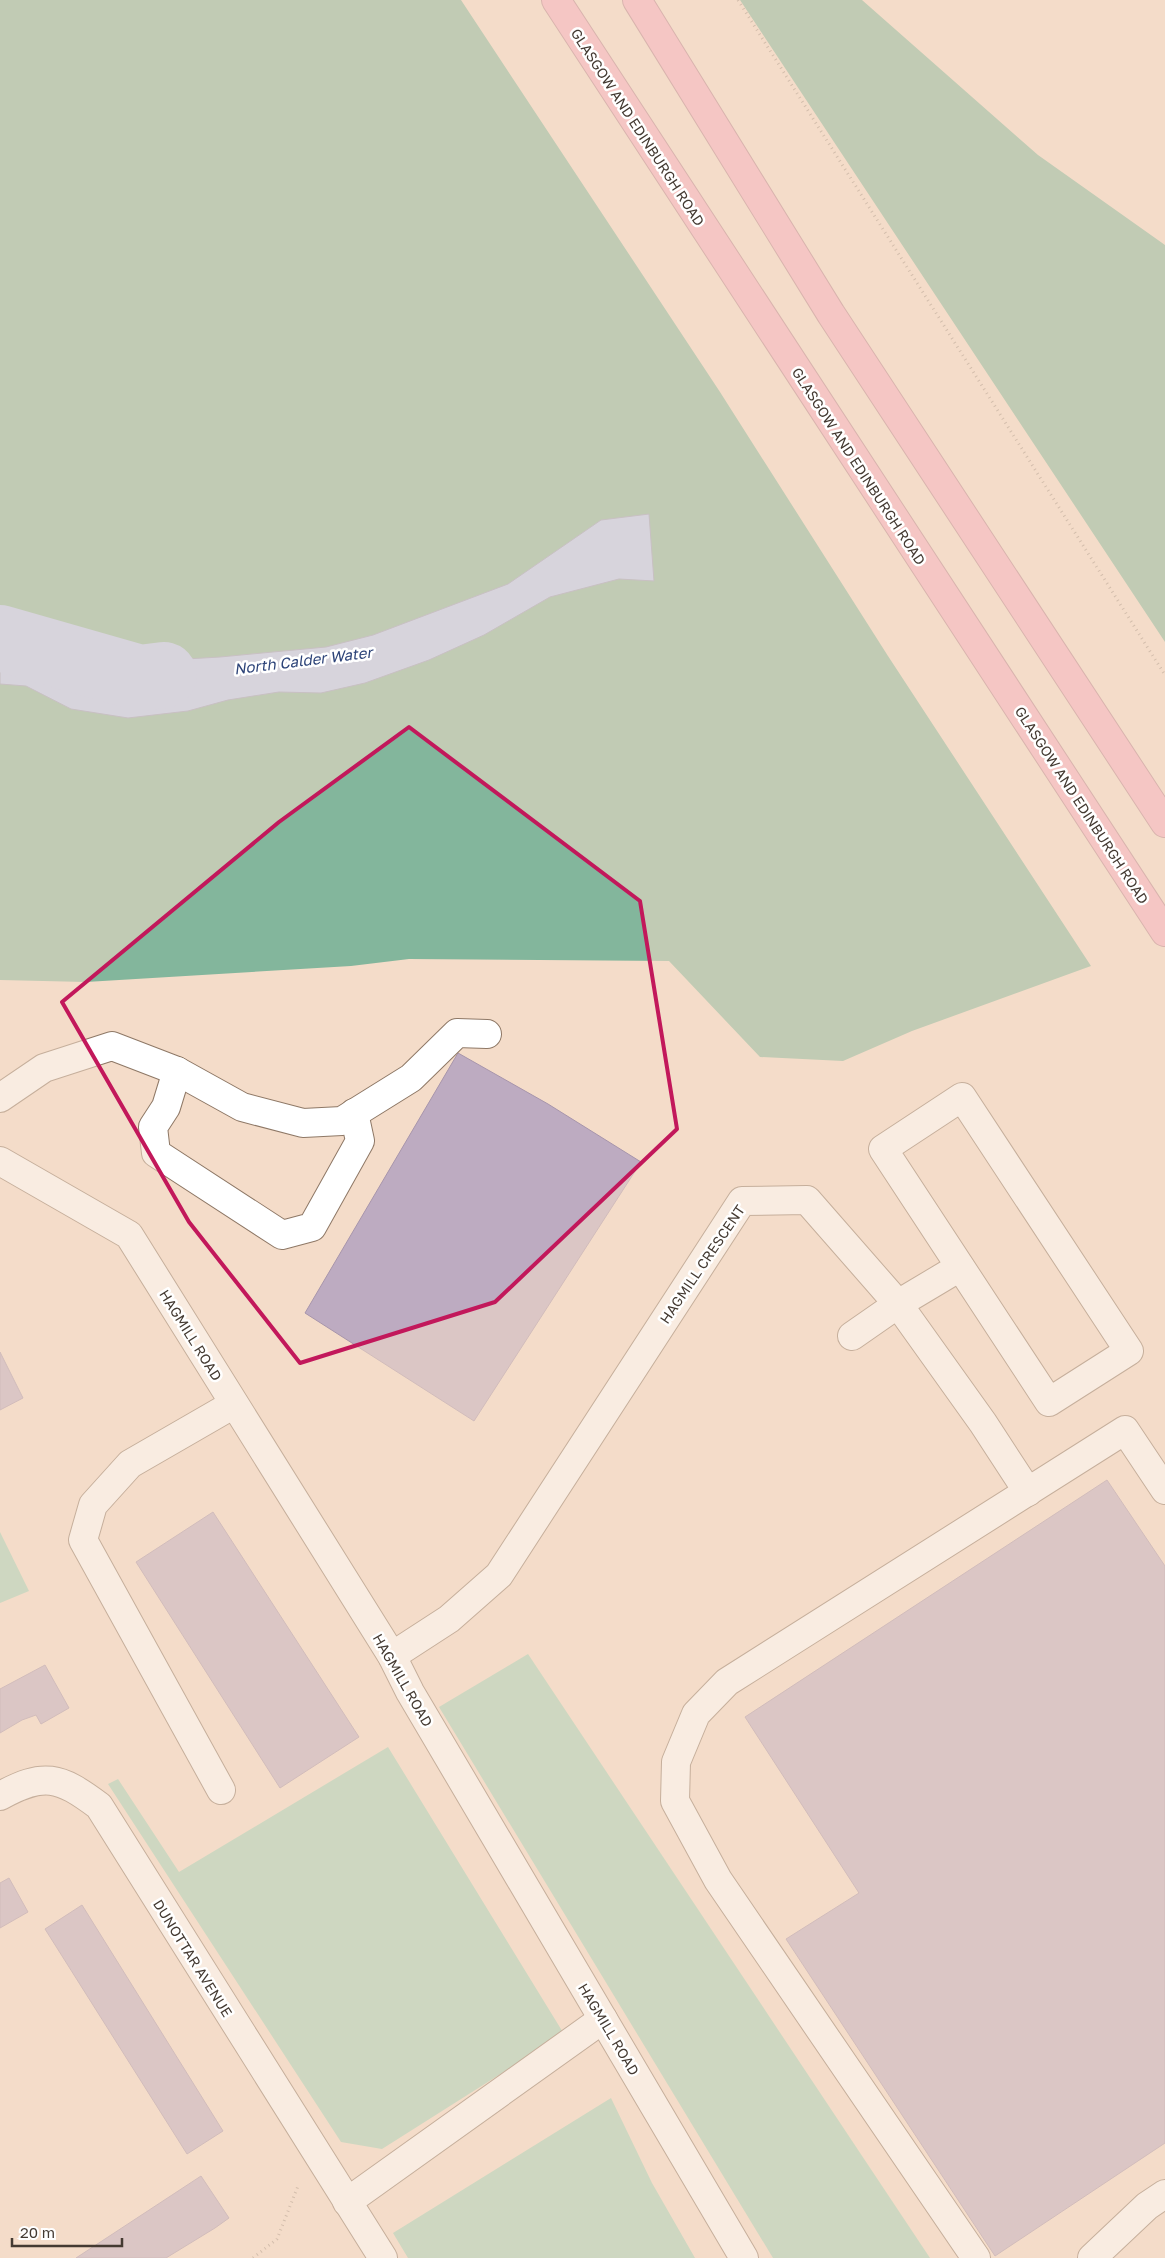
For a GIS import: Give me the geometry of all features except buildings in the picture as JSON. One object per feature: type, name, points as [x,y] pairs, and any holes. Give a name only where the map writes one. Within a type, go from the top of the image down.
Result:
[{"type":"highway","name":"GLASGOW AND EDINBURGH ROAD","points":[[556,0],[1165,932]]},
{"type":"highway","points":[[637,0],[831,314],[1165,823]]},
{"type":"street","points":[[0,1098],[44,1068],[112,1046],[177,1071],[242,1107],[303,1123],[342,1121],[411,1078],[457,1033],[487,1034]]},
{"type":"street","points":[[177,1071],[166,1107],[152,1127],[156,1153],[282,1235],[312,1227],[360,1142],[354,1113]]},
{"type":"street","points":[[962,1097],[1129,1351],[1049,1402],[960,1267],[883,1149],[962,1097]]},
{"type":"street","name":"HAGMILL ROAD","points":[[0,1160],[129,1235],[392,1656],[410,1692],[744,2258]]},
{"type":"street","name":"HAGMILL CRESCENT","points":[[392,1656],[449,1619],[499,1575],[742,1201],[807,1200],[898,1304],[983,1423],[1028,1492]]},
{"type":"street","points":[[852,1336],[898,1304],[960,1267]]},
{"type":"street","points":[[221,1790],[83,1540],[93,1505],[130,1464],[234,1404]]},
{"type":"street","points":[[976,2258],[718,1880],[675,1801],[676,1762],[696,1714],[727,1682],[1125,1430],[1165,1490]]},
{"type":"street","name":"DUNOTTAR AVENUE","points":[[0,1796],[22,1784],[41,1779],[61,1784],[80,1792],[99,1806],[383,2258]]},
{"type":"street","points":[[347,2202],[603,2019]]},
{"type":"street","points":[[1092,2258],[1147,2206],[1165,2194]]},
{"type":"path","points":[[738,0],[1165,675]]},
{"type":"path","points":[[252,2258],[277,2239],[303,2174],[322,2161]]},
{"type":"highlighted area","points":[[409,727],[640,901],[677,1129],[495,1302],[300,1363],[189,1222],[62,1002],[279,822]]},
{"type":"green space","points":[[0,0],[461,0],[720,392],[888,656],[1091,966],[912,1031],[843,1061],[760,1057],[669,961],[409,959],[351,966],[86,982],[0,980]]},
{"type":"green space","points":[[740,0],[862,0],[1038,155],[1165,245],[1165,642]]},
{"type":"green space","points":[[0,1532],[29,1591],[0,1603]]},
{"type":"green space","points":[[528,1654],[930,2258],[773,2258],[439,1707]]},
{"type":"green space","points":[[388,1747],[564,2034],[382,2149],[341,2142],[108,1784],[118,1779],[179,1872]]},
{"type":"green space","points":[[611,2098],[652,2183],[695,2258],[408,2258],[393,2233]]},
{"type":"water","points":[[649,514],[654,581],[619,579],[550,597],[484,635],[429,660],[365,683],[321,693],[279,692],[228,700],[188,711],[128,718],[71,709],[26,686],[0,684],[0,653],[34,658],[135,662],[220,657],[326,647],[373,635],[508,584],[601,520]]},
{"type":"waterway","name":"North Calder Water","points":[[0,638],[140,678],[164,675]]}]
